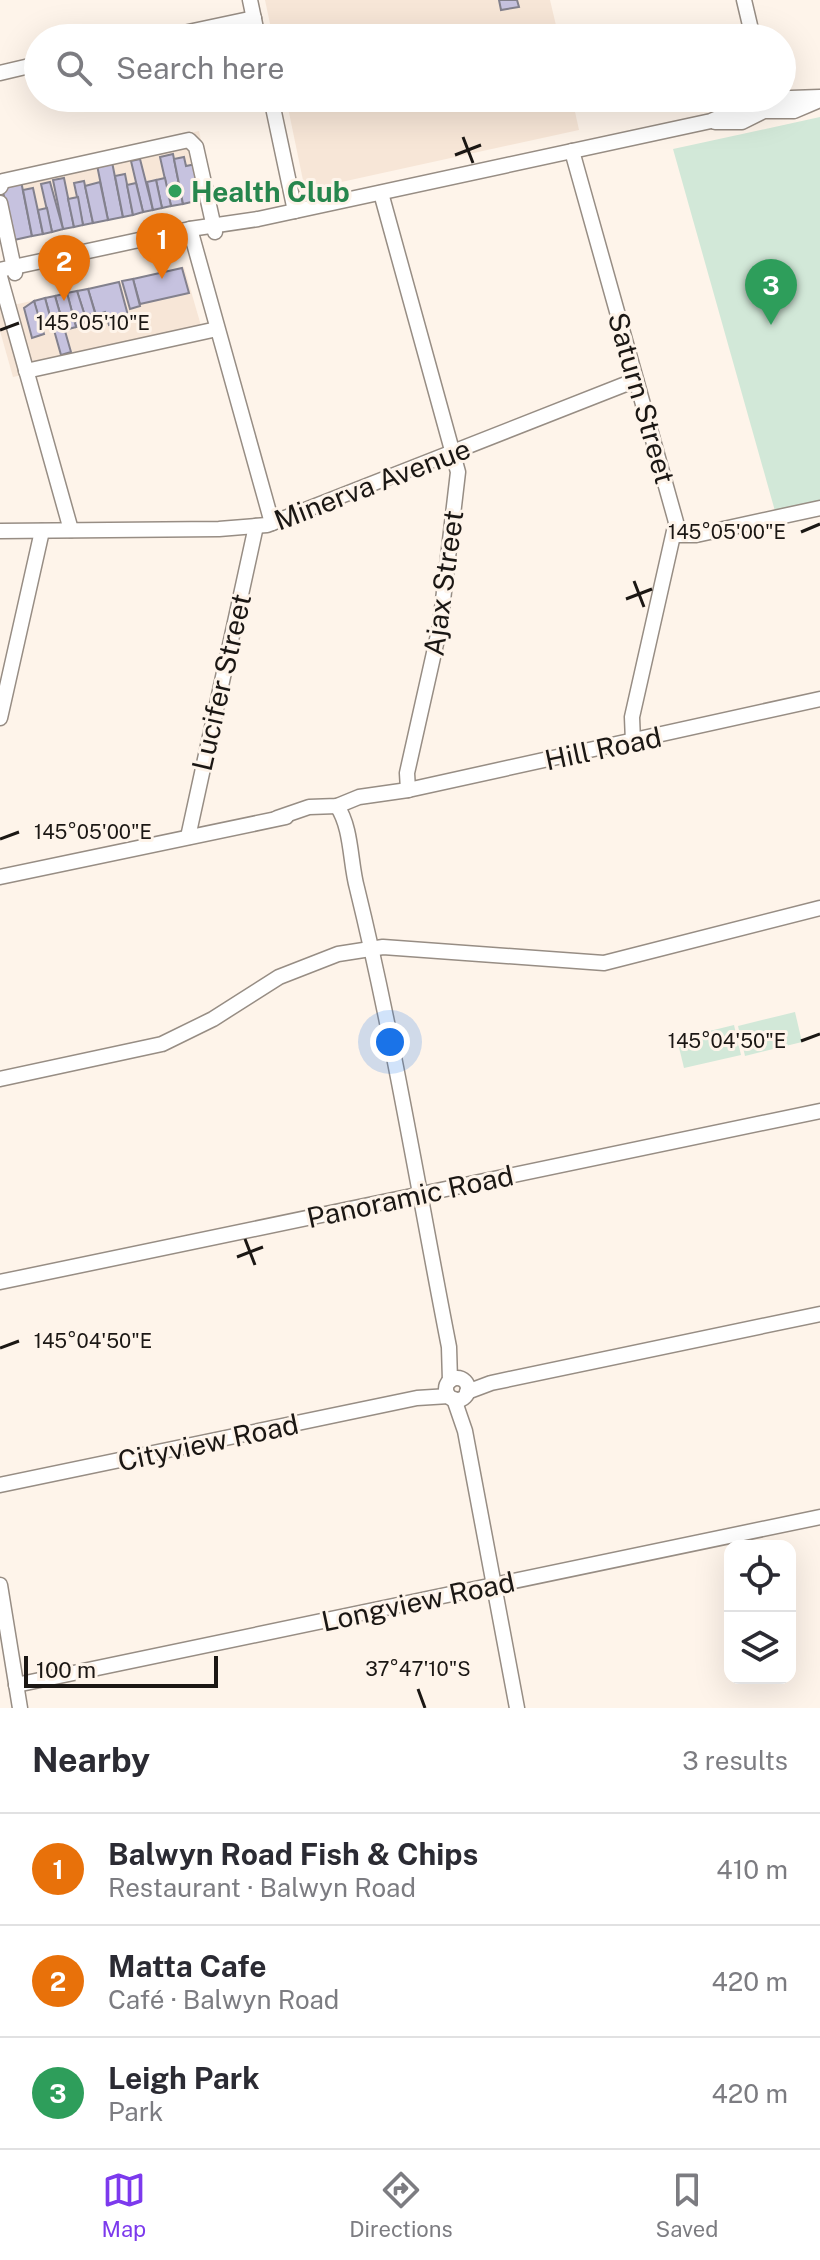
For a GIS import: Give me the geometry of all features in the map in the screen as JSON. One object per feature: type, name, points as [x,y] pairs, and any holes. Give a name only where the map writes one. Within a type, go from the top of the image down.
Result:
[{"type":"street","points":[[250,0],[255,24]]},
{"type":"street","points":[[744,0],[750,24]]},
{"type":"street","points":[[226,24],[254,18]]},
{"type":"street","points":[[0,73],[24,67]]},
{"type":"street","points":[[796,100],[820,98]]},
{"type":"street","points":[[274,112],[295,211]]},
{"type":"street","points":[[5,275],[711,121],[738,112]]},
{"type":"street","points":[[0,187],[3,181],[189,140],[196,147],[214,229]]},
{"type":"street","name":"Saturn Street","points":[[572,151],[674,513],[674,535],[632,717],[633,742]]},
{"type":"street","name":"Ajax Street","points":[[381,193],[455,453],[457,484],[444,604],[408,767],[408,790]]},
{"type":"street","points":[[0,203],[5,275],[26,371],[71,530]]},
{"type":"street","points":[[191,234],[272,523]]},
{"type":"street","points":[[26,371],[217,329]]},
{"type":"street","name":"Minerva Avenue","points":[[0,531],[256,526],[272,523],[636,380]]},
{"type":"street","points":[[674,535],[696,535],[820,508]]},
{"type":"street","name":"Lucifer Street","points":[[188,837],[256,526]]},
{"type":"street","points":[[0,718],[42,531]]},
{"type":"street","name":"Hill Road","points":[[0,877],[277,818],[309,807],[338,812],[359,797],[385,795],[820,699]]},
{"type":"street","points":[[338,812],[372,949],[517,1708]]},
{"type":"street","points":[[0,1079],[162,1044],[213,1019],[279,977],[328,957],[372,949],[604,963],[820,908]]},
{"type":"street","name":"Panoramic Road","points":[[0,1282],[820,1111]]},
{"type":"street","name":"Cityview Road","points":[[0,1485],[820,1314]]},
{"type":"street","name":"Longview Road","points":[[16,1685],[820,1517]]},
{"type":"street","points":[[0,1585],[1,1609],[8,1625],[9,1649],[20,1708]]},
{"type":"street","points":[[0,1629],[9,1649]]},
{"type":"shaded area","points":[[265,0],[550,0],[556,24],[270,24]]},
{"type":"shaded area","points":[[289,112],[575,112],[579,130],[305,190]]},
{"type":"shaded area","points":[[199,131],[213,197],[2,243],[0,174]]},
{"type":"shaded area","points":[[184,267],[204,336],[13,377],[0,331],[0,308]]},
{"type":"green space","points":[[820,117],[820,501],[775,511],[673,149]]},
{"type":"green space","points":[[795,1012],[802,1042],[745,1056],[738,1026]]},
{"type":"green space","points":[[734,1025],[741,1055],[684,1068],[677,1039]]},
{"type":"building","points":[[499,0],[517,0],[519,7],[501,10]]},
{"type":"building","points":[[173,154],[183,204],[171,206],[160,157]]},
{"type":"building","points":[[184,157],[186,166],[196,164],[204,199],[183,204],[174,159]]},
{"type":"building","points":[[140,159],[153,210],[143,212],[131,161]]},
{"type":"building","points":[[112,162],[123,217],[108,220],[97,165]]},
{"type":"building","points":[[125,174],[133,215],[123,217],[115,176]]},
{"type":"building","points":[[64,178],[74,227],[63,229],[53,180]]},
{"type":"building","points":[[165,178],[171,206],[162,208],[156,180]]},
{"type":"building","points":[[156,180],[162,208],[153,210],[147,182]]},
{"type":"building","points":[[21,181],[32,236],[14,240],[3,192],[7,184]]},
{"type":"building","points":[[84,181],[93,223],[83,225],[74,183]]},
{"type":"building","points":[[50,182],[63,229],[52,232],[41,184]]},
{"type":"building","points":[[100,182],[108,220],[93,223],[85,186]]},
{"type":"building","points":[[136,183],[143,212],[133,215],[127,185]]},
{"type":"building","points":[[33,188],[43,234],[32,236],[23,190]]},
{"type":"building","points":[[78,197],[83,225],[74,227],[68,199]]},
{"type":"building","points":[[47,208],[52,232],[43,234],[38,210]]},
{"type":"building","points":[[182,268],[189,293],[140,304],[133,279]]},
{"type":"building","points":[[133,279],[140,306],[130,309],[122,281]]},
{"type":"building","points":[[119,282],[129,319],[109,325],[105,312],[96,315],[88,289]]},
{"type":"building","points":[[88,289],[95,313],[85,316],[77,291]]},
{"type":"building","points":[[77,291],[85,316],[84,325],[76,327],[67,293]]},
{"type":"building","points":[[67,293],[76,327],[65,330],[55,296]]},
{"type":"building","points":[[55,296],[71,352],[61,355],[45,298]]},
{"type":"building","points":[[45,298],[51,320],[40,324],[34,301]]},
{"type":"building","points":[[34,301],[44,334],[32,338],[24,308]]},
{"type":"place","name":"Health Club","points":[[175,191]]},
{"type":"place","name":"Balwyn Road Fish & Chips","points":[[162,279]]},
{"type":"place","name":"Matta Cafe","points":[[64,301]]},
{"type":"place","name":"Leigh Park","points":[[771,325]]}]
